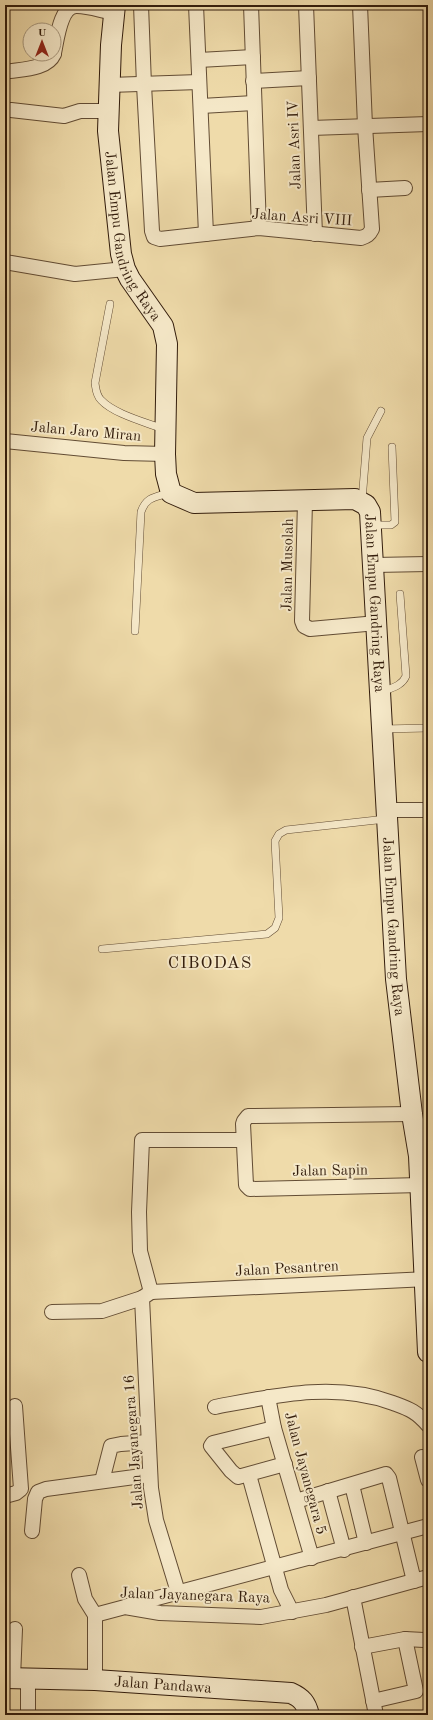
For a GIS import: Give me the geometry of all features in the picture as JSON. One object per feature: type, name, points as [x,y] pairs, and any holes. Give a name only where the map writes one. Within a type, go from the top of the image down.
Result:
[{"type":"street","points":[[141,5],[144,85]]},
{"type":"street","points":[[196,5],[206,234]]},
{"type":"street","points":[[250,5],[259,228]]},
{"type":"street","name":"Jalan Asri IV","points":[[306,5],[315,234]]},
{"type":"street","points":[[360,5],[365,126],[370,190],[405,188]]},
{"type":"street","points":[[61,22],[63,15],[68,8],[77,6],[115,9]]},
{"type":"street","name":"Jalan Empu Gandring Raya","points":[[115,9],[108,111],[111,165],[121,254],[125,270],[163,326],[165,334],[167,344],[165,454],[166,474],[171,493],[194,503],[349,499],[362,502],[366,505],[370,512],[372,525],[396,979],[412,1114],[419,1156],[427,1279],[428,1352]]},
{"type":"street","points":[[199,60],[252,57]]},
{"type":"street","points":[[5,72],[41,66],[48,62]]},
{"type":"street","points":[[253,81],[309,78]]},
{"type":"street","points":[[110,85],[199,82]]},
{"type":"street","name":"Jalan Asri VIII","points":[[144,85],[152,231],[154,237],[160,239],[259,228],[361,238],[368,236],[372,229],[370,190]]},
{"type":"street","points":[[201,106],[254,103]]},
{"type":"street","points":[[11,110],[64,116],[80,110],[108,111]]},
{"type":"street","points":[[311,128],[428,124]]},
{"type":"street","points":[[5,262],[75,274],[125,270]]},
{"type":"street","name":"Jalan Jaro Miran","points":[[5,441],[124,453],[165,454]]},
{"type":"street","name":"Jalan Musolah","points":[[305,501],[302,621],[304,626],[310,629],[377,623]]},
{"type":"street","points":[[374,565],[428,564]]},
{"type":"street","points":[[387,816],[428,810]]},
{"type":"street","points":[[243,1140],[245,1118],[251,1116],[412,1114]]},
{"type":"street","name":"Jalan Jayanegara 16","points":[[178,1592],[156,1520],[149,1474],[146,1295],[140,1251],[139,1212],[142,1140],[243,1140]]},
{"type":"street","name":"Jalan Sapin","points":[[243,1140],[246,1186],[250,1189],[421,1184]]},
{"type":"street","name":"Jalan Pesantren","points":[[52,1312],[102,1311],[146,1295],[427,1279]]},
{"type":"street","points":[[215,1407],[268,1397],[309,1392],[352,1392],[385,1400],[413,1410],[428,1425]]},
{"type":"street","name":"Jalan Jayanegara 5","points":[[268,1397],[274,1428],[312,1558]]},
{"type":"street","points":[[5,1496],[16,1493],[21,1489],[15,1406]]},
{"type":"street","points":[[274,1428],[211,1444],[211,1446],[231,1471],[238,1477],[285,1464]]},
{"type":"street","points":[[102,1481],[111,1446],[148,1442]]},
{"type":"street","points":[[422,1456],[428,1480]]},
{"type":"street","points":[[32,1531],[35,1499],[38,1492],[46,1489],[149,1474]]},
{"type":"street","points":[[248,1474],[281,1590],[292,1612]]},
{"type":"street","points":[[296,1501],[384,1474],[388,1476],[414,1581]]},
{"type":"street","points":[[352,1485],[366,1543]]},
{"type":"street","points":[[328,1491],[344,1550]]},
{"type":"street","points":[[124,1607],[344,1550],[428,1526]]},
{"type":"street","points":[[80,1575],[86,1599],[95,1615],[95,1680]]},
{"type":"street","name":"Jalan Jayanegara Raya","points":[[95,1615],[124,1607],[160,1613],[261,1617],[326,1605],[428,1577]]},
{"type":"street","points":[[354,1597],[362,1647],[376,1715]]},
{"type":"street","points":[[15,1629],[16,1679],[28,1715]]},
{"type":"street","points":[[362,1647],[404,1639],[424,1640]]},
{"type":"street","points":[[373,1701],[416,1690],[404,1639]]},
{"type":"street","name":"Jalan Pandawa","points":[[16,1679],[95,1680],[291,1693],[301,1698],[309,1715]]},
{"type":"lane","points":[[110,304],[95,382],[97,394],[101,400],[116,411],[165,429]]},
{"type":"lane","points":[[362,502],[367,438],[381,411]]},
{"type":"lane","points":[[372,525],[391,525],[394,522],[392,447]]},
{"type":"lane","points":[[135,631],[141,512],[144,503],[153,497],[171,493]]},
{"type":"lane","points":[[380,693],[399,685],[404,681],[406,676],[400,594]]},
{"type":"lane","points":[[382,729],[428,728]]},
{"type":"lane","points":[[102,949],[267,934],[274,928],[279,918],[275,841],[279,834],[286,830],[377,820],[387,816]]},
{"type":"district","name":"CIBODAS","points":[[210,962]]}]
